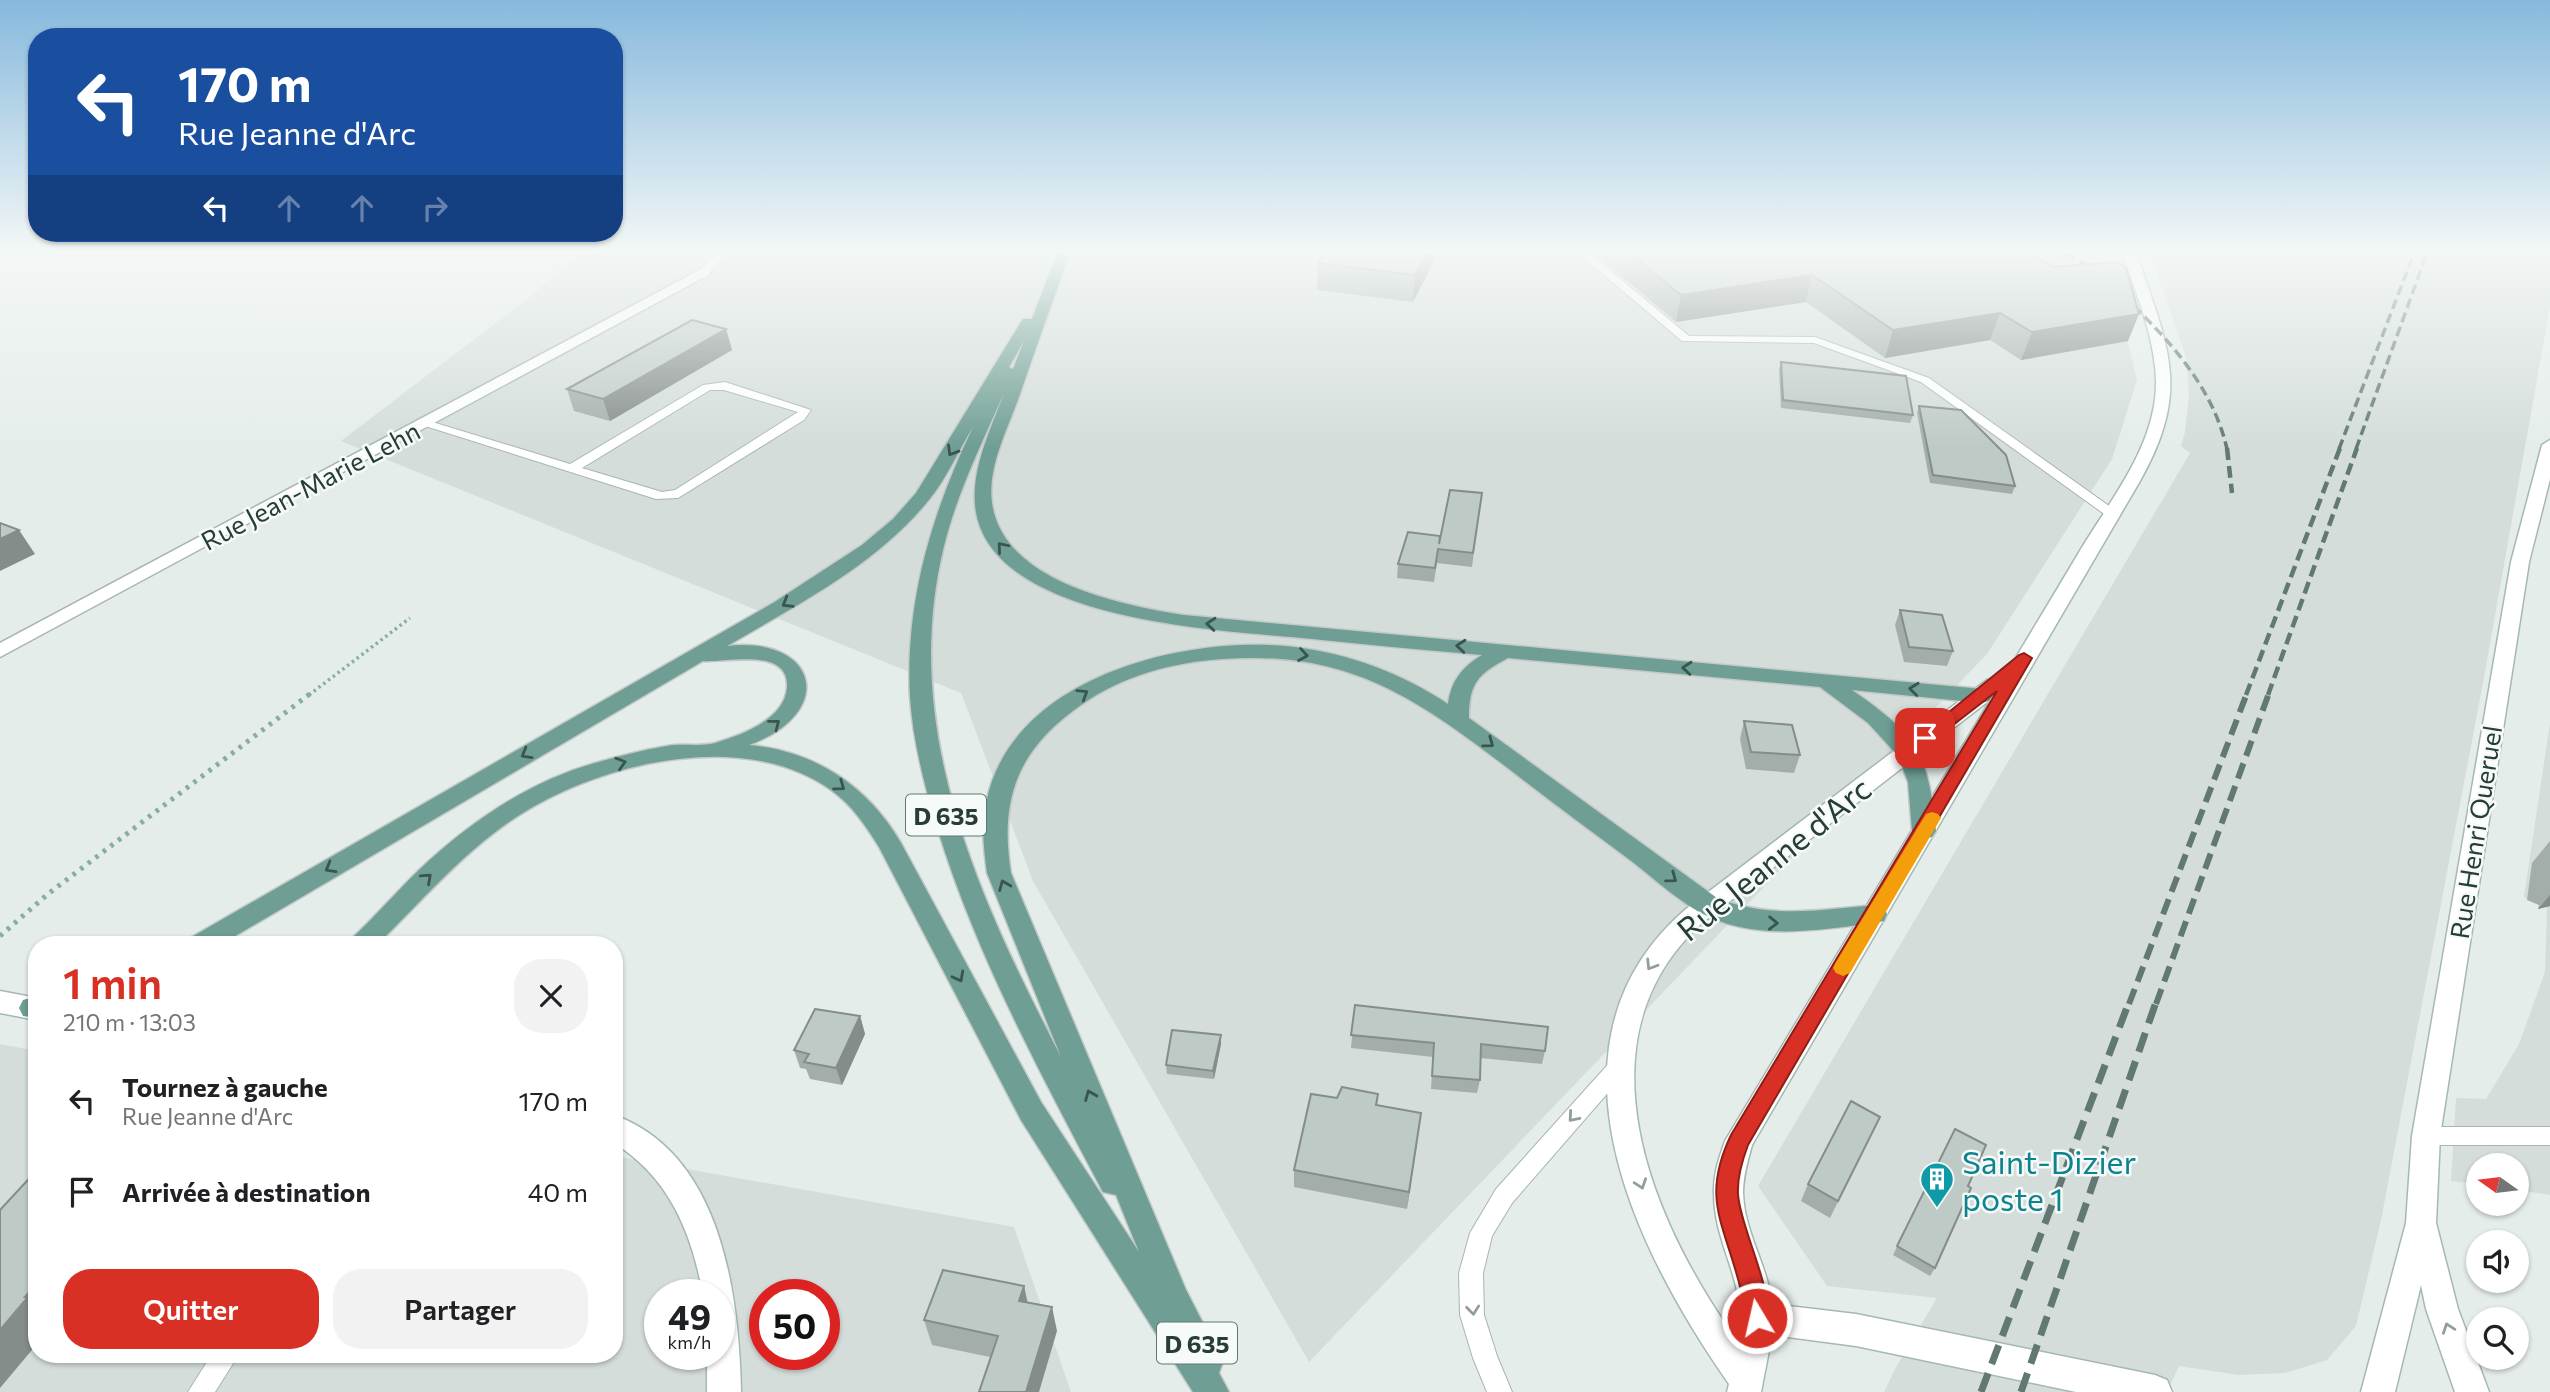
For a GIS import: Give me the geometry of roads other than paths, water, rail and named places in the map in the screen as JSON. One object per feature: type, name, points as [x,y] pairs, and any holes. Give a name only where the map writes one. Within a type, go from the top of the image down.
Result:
[{"type":"main road","name":"Rue Jean-Marie Lehn","points":[[0,650],[622,318]]},
{"type":"main road","points":[[216,936],[836,573],[900,523],[939,472],[1030,318]]},
{"type":"main road","name":"D 635","points":[[1031,318],[953,489],[929,571],[920,651],[925,734],[954,846],[1016,998],[1223,1392]]},
{"type":"main road","points":[[1039,318],[985,469],[982,489],[985,514],[994,537],[1012,559],[1044,580],[1084,599],[1125,612],[1184,621],[1982,696]]},
{"type":"main road","name":"Rue Jeanne d'Arc","points":[[1745,1386],[1757,1318],[1751,1281],[1731,1222],[1726,1192],[1730,1165],[1739,1141],[2112,513],[2157,429],[2166,382],[2164,360],[2150,318]]},
{"type":"main road","name":"Rue Henri Queruel","points":[[2378,1392],[2421,1223],[2426,1136],[2520,562],[2550,445]]},
{"type":"main road","points":[[375,936],[418,886],[464,845],[512,809],[572,778],[638,758],[713,749],[748,740],[774,727],[793,708],[800,690],[796,673],[782,660],[765,653],[744,650],[720,652],[684,663]]},
{"type":"main road","points":[[1172,1294],[999,873],[993,844],[993,815],[1003,780],[1021,749],[1049,720],[1077,697],[1106,680],[1136,668],[1200,654],[1263,650],[1334,661],[1397,683],[1458,720],[1708,905],[1731,916],[1760,922],[1789,923],[1875,914]]},
{"type":"main road","points":[[1458,720],[1457,697],[1462,684],[1482,663],[1505,651]]},
{"type":"main road","name":"Rue Jeanne d'Arc","points":[[1745,1386],[1661,1238],[1630,1151],[1621,1105],[1619,1066],[1624,1029],[1640,984],[1663,947],[1708,905],[1982,696],[2024,658]]},
{"type":"main road","points":[[1824,681],[1891,733],[1915,766],[1924,831]]},
{"type":"main road","points":[[713,749],[757,754],[815,770],[837,783],[870,814],[889,843],[1031,1111],[1212,1392]]},
{"type":"main road","points":[[228,936],[237,925]]},
{"type":"main road","points":[[0,1002],[28,1007]]},
{"type":"main road","points":[[623,1133],[653,1154],[682,1193],[707,1238],[719,1287],[724,1392]]},
{"type":"main road","name":"Rue Henri Queruel","points":[[2421,1223],[2442,1309],[2472,1392]]},
{"type":"main road","points":[[1757,1318],[1856,1330],[2155,1392]]},
{"type":"lane","points":[[1661,318],[1686,339],[1815,340],[1925,380],[2112,513]]},
{"type":"lane","points":[[425,424],[572,468],[670,497],[805,410],[716,385],[707,387],[572,468]]},
{"type":"lane","points":[[1500,1392],[1485,1358],[1472,1315],[1471,1273],[1482,1233],[1504,1196],[1619,1066]]},
{"type":"lane","points":[[2426,1136],[2550,1136]]},
{"type":"lane","points":[[200,1392],[221,1363]]},
{"type":"railway","points":[[2145,318],[2172,347],[2200,384],[2220,426],[2227,449]]},
{"type":"railway","points":[[2339,449],[2389,318]]},
{"type":"railway","points":[[2356,449],[2403,318]]},
{"type":"railway","points":[[2227,448],[2232,493]]},
{"type":"railway","points":[[2246,695],[2340,448]]},
{"type":"railway","points":[[2268,695],[2357,448]]},
{"type":"railway","points":[[2129,1004],[2247,693]]},
{"type":"railway","points":[[2156,1004],[2269,693]]},
{"type":"railway","points":[[1981,1392],[2129,1002]]},
{"type":"railway","points":[[2021,1392],[2156,1002]]},
{"type":"place","name":"Saint-Dizier poste 1","points":[[1937,1209]]}]
